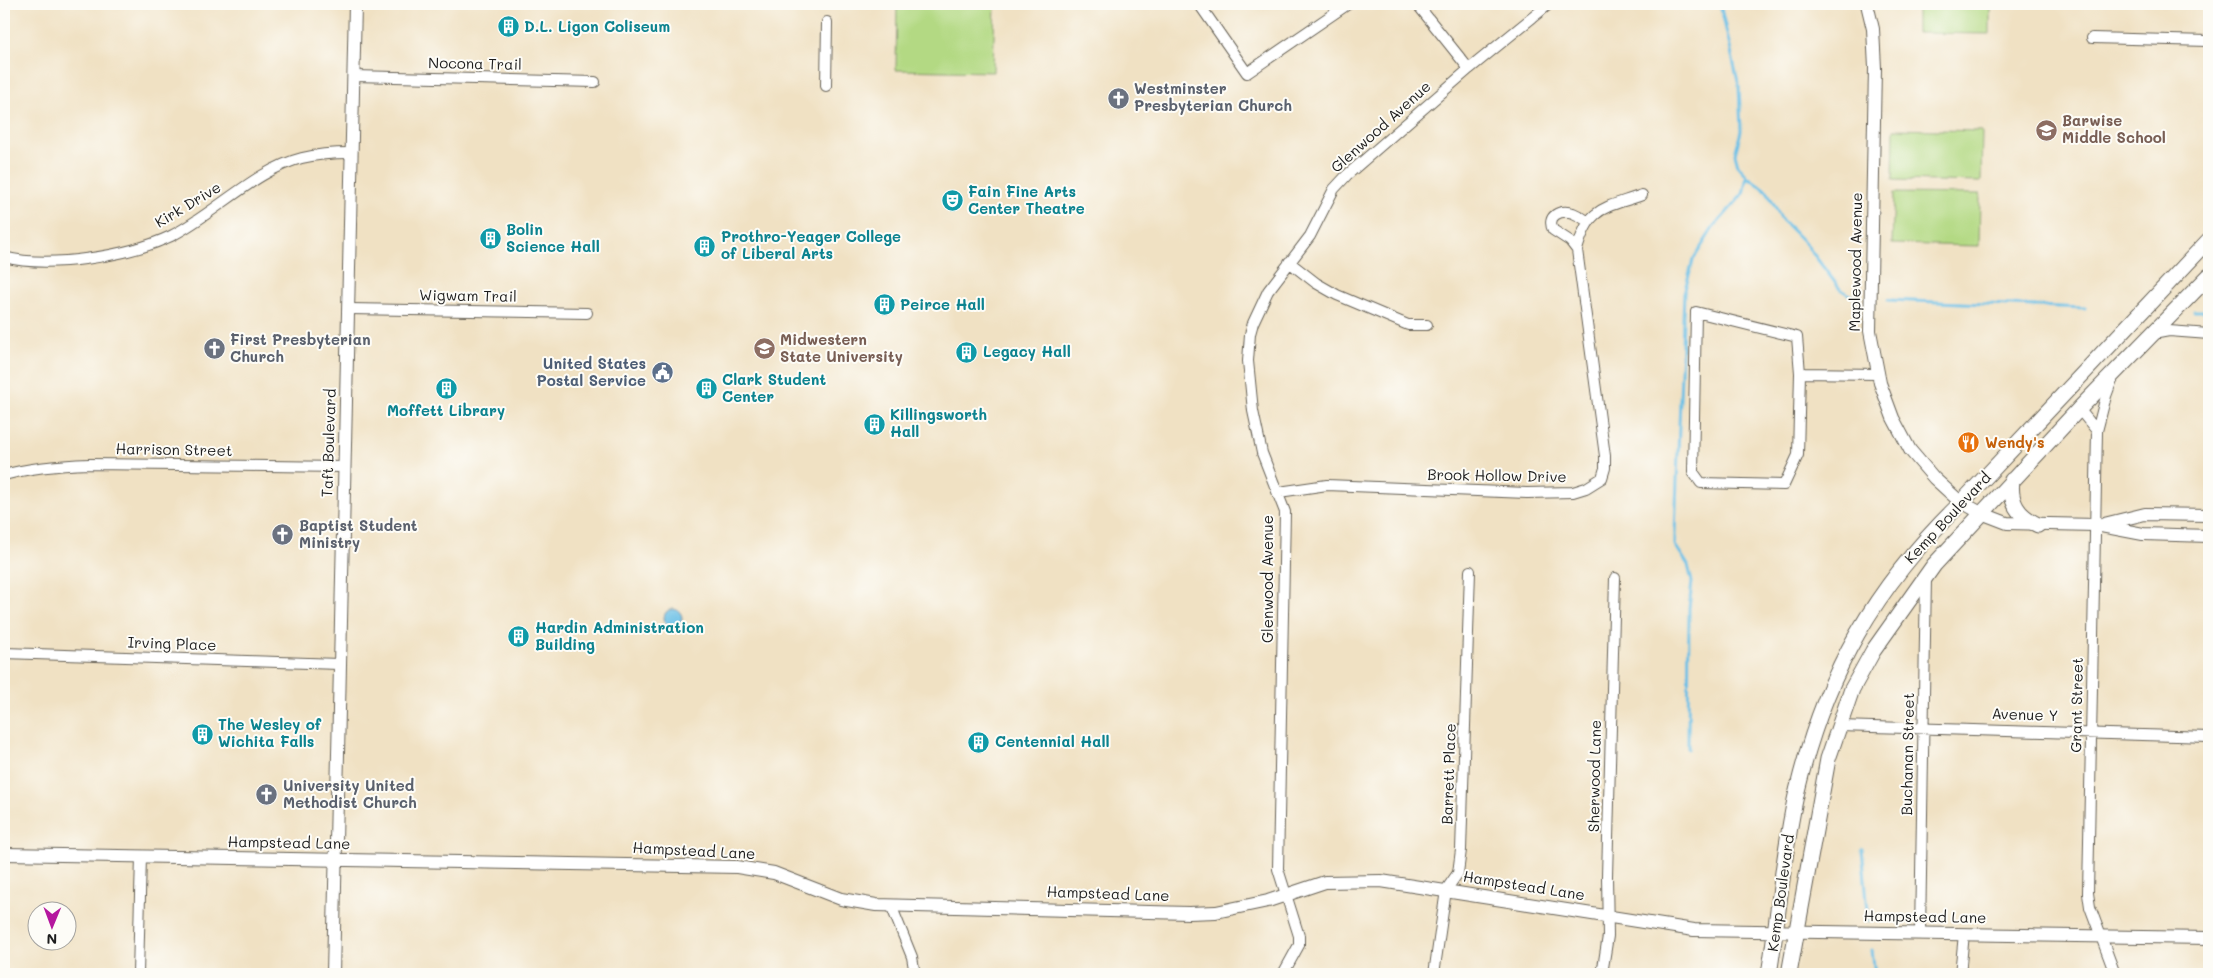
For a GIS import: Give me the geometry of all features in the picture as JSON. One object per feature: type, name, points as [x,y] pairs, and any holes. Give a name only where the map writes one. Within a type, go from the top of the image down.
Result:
[{"type":"main road","name":"Kemp Boulevard","points":[[1769,974],[1797,791],[1817,721],[1845,657],[1873,607],[1914,551],[2209,240]]},
{"type":"main road","name":"Kemp Boulevard","points":[[1789,974],[1795,931],[1828,759],[1852,690],[1873,652],[1926,575],[1981,513],[2209,276]]},
{"type":"main road","points":[[2063,395],[2079,409]]},
{"type":"main road","points":[[2012,480],[2010,491],[2016,508],[2028,520],[2038,525]]},
{"type":"main road","points":[[1817,721],[1839,726]]},
{"type":"street","name":"Taft Boulevard","points":[[333,974],[355,4]]},
{"type":"street","points":[[1199,4],[1247,73],[1348,4]]},
{"type":"street","points":[[1417,4],[1469,69]]},
{"type":"street","name":"Glenwood Avenue","points":[[1283,974],[1298,946],[1299,936],[1278,869],[1285,512],[1279,492],[1262,453],[1253,411],[1248,361],[1250,334],[1268,291],[1310,236],[1334,189],[1347,175],[1469,69],[1549,4]]},
{"type":"street","name":"Maplewood Avenue","points":[[1866,4],[1873,29],[1876,68],[1870,331],[1878,374],[1893,418],[1910,450],[1934,478],[1962,502],[1981,513],[2007,523],[2096,525],[2143,534],[2209,536]]},
{"type":"street","points":[[826,86],[827,22]]},
{"type":"street","points":[[2092,38],[2209,41]]},
{"type":"street","name":"Nocona Trail","points":[[354,76],[595,82]]},
{"type":"street","name":"Kirk Drive","points":[[4,257],[54,261],[96,258],[130,251],[171,236],[278,167],[300,158],[351,153]]},
{"type":"street","points":[[1577,250],[1570,241],[1553,230],[1551,220],[1555,214],[1558,212],[1572,213],[1587,221],[1599,210],[1642,194]]},
{"type":"street","name":"Brook Hollow Drive","points":[[1279,492],[1326,485],[1527,494],[1561,493],[1586,488],[1598,482],[1604,473],[1605,456],[1577,250],[1587,221]]},
{"type":"street","points":[[1289,262],[1316,283],[1337,295],[1408,325],[1427,325]]},
{"type":"street","name":"Wigwam Trail","points":[[349,309],[587,313]]},
{"type":"street","points":[[1696,312],[1797,337],[1800,373],[1798,455],[1784,485],[1701,483],[1693,472],[1696,312]]},
{"type":"street","points":[[2152,334],[2169,331],[2209,334]]},
{"type":"street","name":"Grant Street","points":[[2115,974],[2090,907],[2088,893],[2098,431],[2106,396],[2116,371]]},
{"type":"street","points":[[1800,373],[1878,374]]},
{"type":"street","points":[[2079,409],[2098,431]]},
{"type":"street","name":"Harrison Street","points":[[4,475],[20,470],[55,465],[90,464],[344,467]]},
{"type":"street","name":"Maplewood Avenue","points":[[2096,525],[2145,514],[2209,515]]},
{"type":"street","name":"Barrett Place","points":[[1434,974],[1446,890],[1458,873],[1462,850],[1470,571]]},
{"type":"street","name":"Buchanan Street","points":[[1920,933],[1926,575]]},
{"type":"street","name":"Sherwood Lane","points":[[1602,974],[1608,936],[1615,578]]},
{"type":"street","name":"Irving Place","points":[[4,653],[339,664]]},
{"type":"street","name":"Avenue Y","points":[[1839,726],[2209,737]]},
{"type":"street","name":"Hampstead Lane","points":[[4,854],[737,867],[774,873],[841,899],[858,903],[1196,913],[1216,912],[1287,895],[1325,882],[1381,881],[1694,930],[2209,938]]},
{"type":"street","points":[[138,974],[141,856]]},
{"type":"street","points":[[891,905],[912,957],[916,974]]},
{"type":"street","points":[[1960,974],[1964,934]]},
{"type":"green space","points":[[897,4],[995,4],[993,72],[896,70]]},
{"type":"green space","points":[[1917,4],[1990,4],[1990,34],[1917,33]]},
{"type":"green space","points":[[1894,129],[1982,131],[1981,182],[1893,180]]},
{"type":"green space","points":[[1894,193],[1980,194],[1979,246],[1892,244]]},
{"type":"water","points":[[673,609],[679,612],[682,618],[679,624],[673,627],[667,624],[664,618],[667,612]]},
{"type":"waterway","points":[[1720,4],[1739,86],[1741,131],[1735,154],[1738,165],[1747,176],[1767,191],[1782,220],[1805,243],[1840,289],[1855,298]]},
{"type":"waterway","points":[[1688,749],[1689,608],[1692,582],[1688,565],[1675,545],[1684,293],[1693,260],[1713,228],[1743,194],[1747,176]]},
{"type":"waterway","points":[[1888,300],[2085,308]]},
{"type":"waterway","points":[[2194,311],[2209,311]]},
{"type":"waterway","points":[[1862,849],[1869,921]]},
{"type":"waterway","points":[[1872,950],[1875,974]]},
{"type":"place","name":"D.L. Ligon Coliseum","points":[[508,27]]},
{"type":"place","name":"Westminster Presbyterian Church","points":[[1118,98]]},
{"type":"place","name":"Barwise Middle School","points":[[2046,130]]},
{"type":"place","name":"Fain Fine Arts Center Theatre","points":[[952,201]]},
{"type":"place","name":"Bolin Science Hall","points":[[490,239]]},
{"type":"place","name":"Prothro-Yeager College of Liberal Arts","points":[[705,246]]},
{"type":"place","name":"Peirce Hall","points":[[884,305]]},
{"type":"place","name":"First Presbyterian Church","points":[[214,349]]},
{"type":"place","name":"Midwestern State University","points":[[764,349]]},
{"type":"place","name":"Legacy Hall","points":[[967,352]]},
{"type":"place","name":"United States Postal Service","points":[[662,373]]},
{"type":"place","name":"Moffett Library","points":[[446,388]]},
{"type":"place","name":"Clark Student Center","points":[[706,389]]},
{"type":"place","name":"Killingsworth Hall","points":[[874,424]]},
{"type":"place","name":"Wendy's","points":[[1969,443]]},
{"type":"place","name":"Baptist Student Ministry","points":[[283,535]]},
{"type":"place","name":"Hardin Administration Building","points":[[519,637]]},
{"type":"place","name":"The Wesley of Wichita Falls","points":[[202,734]]},
{"type":"place","name":"Centennial Hall","points":[[979,742]]},
{"type":"place","name":"University United Methodist Church","points":[[267,795]]}]
